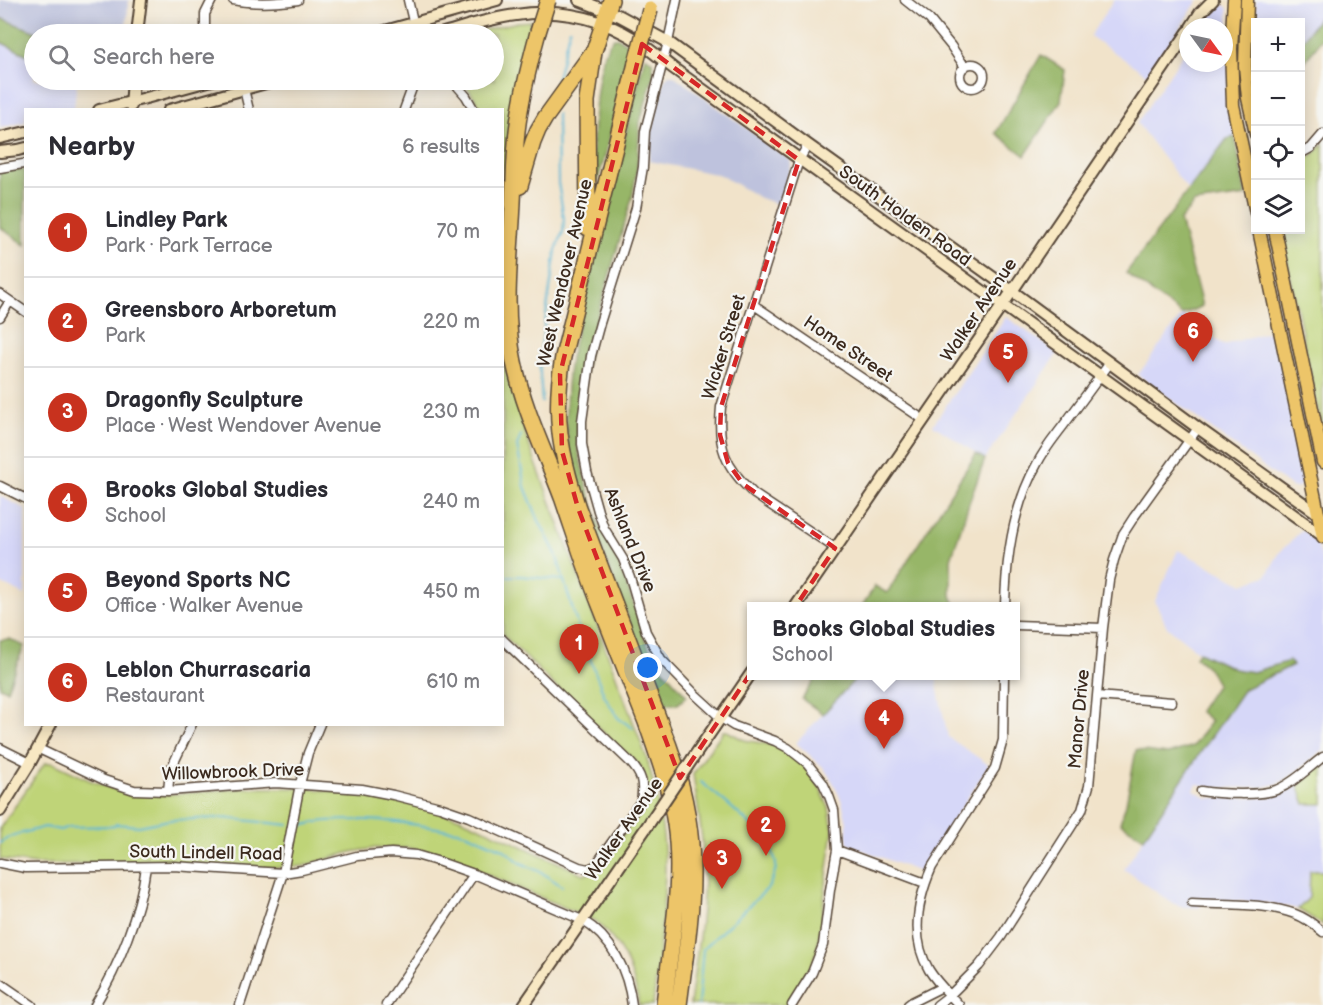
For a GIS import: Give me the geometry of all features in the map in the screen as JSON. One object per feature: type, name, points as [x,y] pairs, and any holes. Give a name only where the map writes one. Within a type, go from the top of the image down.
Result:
[{"type":"highway","name":"West Wendover Avenue","points":[[548,0],[527,72],[519,118],[508,294],[509,325],[513,359],[527,411],[666,780],[677,846],[678,889],[664,1005]]},
{"type":"highway","name":"West Wendover Avenue","points":[[652,5],[563,357],[558,394],[559,430],[567,474],[679,773],[687,812],[692,878],[679,1005]]},
{"type":"highway","points":[[588,254],[587,100],[594,51],[607,11]]},
{"type":"highway","points":[[513,207],[538,130],[594,51]]},
{"type":"main road","points":[[139,24],[141,0]]},
{"type":"main road","points":[[429,24],[497,0]]},
{"type":"main road","name":"South Holden Road","points":[[579,0],[620,16],[668,42],[1321,516]]},
{"type":"main road","points":[[1197,18],[1205,0]]},
{"type":"main road","points":[[1200,13],[1213,0]]},
{"type":"main road","points":[[1234,0],[1233,105],[1251,191]]},
{"type":"main road","points":[[1247,0],[1245,66],[1248,98],[1254,126]]},
{"type":"main road","name":"South Holden Road","points":[[479,24],[529,13],[607,11],[633,38],[663,61],[1323,536]]},
{"type":"main road","name":"Walker Avenue","points":[[799,602],[1179,45]]},
{"type":"main road","points":[[131,106],[132,90]]},
{"type":"main road","points":[[115,108],[131,106],[181,90]]},
{"type":"main road","points":[[176,108],[240,90]]},
{"type":"main road","points":[[0,138],[24,133]]},
{"type":"main road","points":[[0,152],[24,148]]},
{"type":"main road","points":[[1260,234],[1321,516],[1323,536]]},
{"type":"main road","points":[[1276,234],[1323,462]]},
{"type":"main road","name":"Walker Avenue","points":[[524,1005],[747,679]]},
{"type":"main road","points":[[0,811],[39,749],[50,726]]},
{"type":"street","points":[[205,24],[206,14],[213,0]]},
{"type":"street","points":[[233,0],[265,2],[298,0]]},
{"type":"street","name":"Ashland Drive","points":[[676,0],[668,42],[645,131],[643,167],[636,208],[591,356],[582,421],[582,444],[587,472],[604,528],[623,559],[645,632],[661,659],[721,718],[735,726],[775,741],[807,763],[823,783],[834,810],[837,850],[823,945],[813,973],[792,1005]]},
{"type":"street","points":[[905,0],[929,19],[965,67]]},
{"type":"street","points":[[411,2],[414,24]]},
{"type":"street","points":[[244,90],[249,108]]},
{"type":"street","points":[[405,108],[411,90]]},
{"type":"street","points":[[461,90],[473,108]]},
{"type":"street","points":[[1305,151],[1323,134]]},
{"type":"street","name":"Wicker Street","points":[[807,145],[799,160],[721,408],[719,422],[722,448],[734,474],[754,494],[835,548]]},
{"type":"street","points":[[0,168],[23,164]]},
{"type":"street","points":[[1249,182],[1251,178]]},
{"type":"street","points":[[0,294],[24,311]]},
{"type":"street","points":[[0,317],[10,301]]},
{"type":"street","name":"Home Street","points":[[754,305],[924,420]]},
{"type":"street","points":[[1005,602],[1010,548],[1026,486],[1049,445],[1110,363]]},
{"type":"street","name":"Manor Drive","points":[[937,1005],[979,966],[1001,937],[1082,810],[1089,786],[1104,628],[1114,560],[1124,534],[1134,517],[1198,428]]},
{"type":"street","points":[[0,486],[24,498]]},
{"type":"street","points":[[1020,625],[1104,628]]},
{"type":"street","name":"Willowbrook Drive","points":[[39,749],[104,780],[134,790],[168,791],[276,783],[362,789],[393,795],[469,817],[588,869],[595,866],[641,801],[643,788],[641,778],[630,762],[504,641]]},
{"type":"street","points":[[959,1005],[929,970],[918,946],[917,917],[925,883],[942,850],[995,768],[1003,740],[1004,680]]},
{"type":"street","points":[[1097,696],[1172,702]]},
{"type":"street","points":[[168,791],[170,771],[191,726]]},
{"type":"street","points":[[240,1005],[282,873],[300,784],[308,753],[319,726]]},
{"type":"street","points":[[0,748],[30,764]]},
{"type":"street","points":[[1201,791],[1259,794],[1277,790],[1298,778],[1323,758]]},
{"type":"street","points":[[837,850],[925,883]]},
{"type":"street","name":"South Lindell Road","points":[[0,863],[25,868],[173,866],[282,873],[357,856],[391,853],[416,855],[474,874],[591,925],[603,936],[626,973],[632,1005]]},
{"type":"street","points":[[95,1005],[115,968],[135,915],[146,867]]},
{"type":"street","points":[[386,1005],[474,874]]},
{"type":"street","points":[[1192,903],[1280,910],[1307,920],[1323,932]]},
{"type":"street","points":[[0,983],[32,1005]]},
{"type":"street","points":[[908,1005],[942,987]]},
{"type":"highlighted area","points":[[642,44],[799,160],[721,407],[720,435],[728,463],[743,484],[835,548],[680,778],[578,508],[562,451],[560,374]]},
{"type":"shaded area","points":[[0,0],[129,0],[126,24],[24,24],[24,27],[0,18]]},
{"type":"shaded area","points":[[1114,0],[1198,0],[1186,18],[1179,18],[1179,29],[1149,76],[1090,36]]},
{"type":"shaded area","points":[[1256,0],[1323,0],[1323,12],[1305,37],[1305,18],[1255,18]]},
{"type":"shaded area","points":[[1221,4],[1227,7],[1228,18],[1207,18],[1214,8]]},
{"type":"shaded area","points":[[0,42],[24,53],[24,90],[76,90],[74,108],[24,108],[24,122],[0,128]]},
{"type":"shaded area","points":[[1179,60],[1179,72],[1231,72],[1235,137],[1227,139],[1188,190],[1137,123]]},
{"type":"shaded area","points":[[673,75],[790,160],[791,165],[780,205],[760,198],[720,175],[649,161],[656,106],[665,79]]},
{"type":"shaded area","points":[[1182,315],[1224,345],[1274,330],[1296,431],[1297,456],[1303,482],[1300,486],[1291,487],[1138,375]]},
{"type":"shaded area","points":[[1006,317],[1058,353],[985,459],[933,425]]},
{"type":"shaded area","points":[[0,496],[24,508],[24,595],[0,583]]},
{"type":"shaded area","points":[[1302,530],[1316,539],[1323,565],[1323,750],[1287,779],[1276,784],[1263,787],[1216,788],[1197,784],[1194,790],[1207,798],[1252,798],[1270,797],[1298,785],[1305,803],[1323,804],[1323,871],[1310,871],[1309,898],[1298,909],[1269,903],[1201,899],[1200,908],[1184,907],[1172,903],[1124,869],[1244,689],[1293,665],[1289,661],[1253,672],[1234,669],[1199,652],[1167,627],[1155,601],[1178,550],[1243,584],[1266,576],[1280,552]]},
{"type":"shaded area","points":[[854,680],[937,680],[948,737],[989,765],[920,872],[849,845],[842,802],[833,782],[823,767],[796,743]]},
{"type":"green space","points":[[1323,12],[1323,37],[1305,62],[1305,37]]},
{"type":"green space","points":[[0,18],[24,27],[24,53],[0,42]]},
{"type":"green space","points":[[531,21],[516,78],[510,116],[504,200],[504,108],[480,108],[469,90],[504,90],[504,25]]},
{"type":"green space","points":[[614,38],[632,46],[597,182],[591,181],[595,105],[602,63],[607,48]]},
{"type":"green space","points":[[1041,55],[1065,70],[1061,101],[1025,156],[996,133]]},
{"type":"green space","points":[[645,56],[652,61],[654,74],[640,122],[637,170],[632,198],[592,335],[580,396],[578,449],[600,527],[618,562],[645,639],[655,660],[687,696],[678,704],[662,704],[577,485],[571,463],[566,423],[570,358]]},
{"type":"green space","points":[[1235,137],[1246,196],[1194,203],[1180,220],[1202,306],[1182,315],[1126,273],[1227,139]]},
{"type":"green space","points":[[1323,144],[1323,435],[1282,234],[1305,234],[1305,159]]},
{"type":"green space","points":[[24,170],[24,244],[0,227],[0,172]]},
{"type":"green space","points":[[504,358],[528,442],[646,756],[654,784],[662,827],[665,870],[653,1005],[639,1005],[634,980],[620,949],[596,921],[429,852],[409,848],[376,848],[351,852],[303,866],[267,868],[163,863],[35,864],[0,859],[0,828],[45,763],[53,763],[89,780],[134,794],[162,795],[248,788],[288,788],[378,797],[460,818],[583,874],[595,873],[646,801],[647,782],[640,766],[504,636]]},
{"type":"green space","points":[[976,454],[985,459],[951,559],[951,596],[954,602],[865,602],[875,586],[887,593]]},
{"type":"green space","points":[[10,639],[24,646],[7,690],[0,687],[0,640]]},
{"type":"green space","points":[[1199,652],[1234,669],[1253,672],[1289,661],[1293,665],[1244,689],[1144,838],[1120,823],[1136,750],[1168,754],[1193,746],[1211,721],[1199,711],[1217,684],[1208,668],[1195,657]]},
{"type":"green space","points":[[814,680],[854,680],[823,714],[802,699]]},
{"type":"green space","points":[[723,731],[744,740],[773,745],[786,751],[807,767],[829,808],[833,830],[817,951],[788,1005],[690,1005],[704,892],[702,838],[693,774]]},
{"type":"green space","points":[[1323,764],[1323,804],[1305,804],[1298,785]]},
{"type":"green space","points":[[1310,871],[1323,871],[1323,925],[1298,909],[1309,898]]},
{"type":"waterway","points":[[553,93],[570,28]]},
{"type":"waterway","points":[[542,402],[539,361],[556,250],[563,232],[564,219],[558,183],[557,114]]},
{"type":"waterway","points":[[521,435],[517,446],[525,487],[556,554],[578,627],[604,695],[618,718],[633,728]]},
{"type":"waterway","points":[[504,576],[562,580]]},
{"type":"waterway","points":[[698,1005],[703,949],[768,888],[776,865],[774,855],[757,832],[701,782]]},
{"type":"waterway","points":[[0,843],[11,836],[45,827],[60,830],[69,827],[113,826],[116,824],[139,826],[169,820],[223,818],[289,825]]},
{"type":"waterway","points":[[295,825],[333,820],[372,820],[458,831],[503,849],[521,863],[541,872],[562,886]]},
{"type":"place","name":"Leblon Churrascaria","points":[[1193,362]]},
{"type":"place","name":"Beyond Sports NC","points":[[1008,383]]},
{"type":"place","name":"Lindley Park","points":[[579,674]]},
{"type":"place","name":"Brooks Global Studies","points":[[884,749]]},
{"type":"place","name":"Greensboro Arboretum","points":[[766,856]]},
{"type":"place","name":"Dragonfly Sculpture","points":[[722,889]]}]
